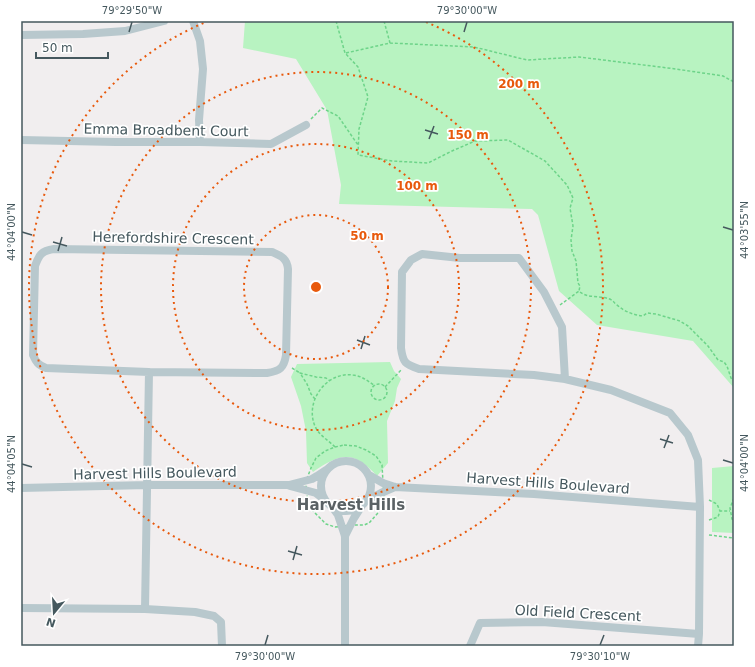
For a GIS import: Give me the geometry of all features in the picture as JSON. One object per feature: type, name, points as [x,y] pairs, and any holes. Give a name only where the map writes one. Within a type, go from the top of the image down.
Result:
[{"type":"street","points":[[21,35],[83,34],[125,31],[164,21]]},
{"type":"street","points":[[193,21],[200,41],[203,69],[199,120],[200,142]]},
{"type":"street","name":"Emma Broadbent Court","points":[[21,140],[271,144],[306,125]]},
{"type":"street","name":"Herefordshire Crescent","points":[[54,249],[272,252],[284,259],[287,263],[288,269],[286,355],[285,363],[280,369],[275,372],[267,373],[149,372],[46,368],[40,366],[33,355],[35,266],[39,256],[46,250],[54,249]]},
{"type":"street","points":[[565,380],[562,327],[544,292],[519,258],[460,258],[422,254],[411,260],[402,272],[401,348],[403,358],[407,364],[419,369],[534,375],[611,390],[670,413],[688,435],[698,460],[700,508],[698,646]]},
{"type":"street","points":[[145,609],[149,372]]},
{"type":"street","points":[[345,646],[346,525],[354,518],[368,500],[372,483],[364,468],[357,463],[341,461],[333,464],[326,470],[321,483],[321,492],[325,500],[346,525]]},
{"type":"street","name":"Harvest Hills Boulevard","points":[[21,488],[147,485],[289,485],[317,476],[326,470]]},
{"type":"street","name":"Harvest Hills Boulevard","points":[[369,475],[383,483],[395,487],[534,494],[700,508]]},
{"type":"street","name":"Harvest Hills Boulevard","points":[[289,485],[316,493],[325,500]]},
{"type":"street","name":"Harvest Hills Boulevard","points":[[368,500],[395,487]]},
{"type":"street","points":[[331,506],[339,510],[348,511],[356,510],[362,507]]},
{"type":"street","points":[[21,608],[145,609],[195,612],[214,616],[221,622],[222,646]]},
{"type":"street","name":"Old Field Crescent","points":[[470,646],[480,623],[542,622],[699,634]]},
{"type":"path","points":[[336,21],[345,53],[358,67],[368,96],[359,129],[358,155],[392,161],[428,163],[475,142],[508,140],[545,161],[567,185],[573,198],[570,208],[573,226],[571,240],[572,251],[576,262],[578,283],[580,286],[579,291],[553,310]]},
{"type":"path","points":[[384,21],[390,43]]},
{"type":"path","points":[[345,53],[390,43],[474,47],[527,60],[579,58],[723,76],[734,82]]},
{"type":"path","points":[[306,125],[322,108],[338,116],[358,145]]},
{"type":"path","points":[[579,291],[583,295],[606,298],[613,301],[622,309],[635,315],[644,316],[647,313],[656,314],[680,321],[688,326],[708,346],[718,360],[724,362],[731,378],[734,381]]},
{"type":"path","points":[[385,388],[407,364]]},
{"type":"path","points":[[315,399],[300,373],[326,378],[330,381]]},
{"type":"path","points":[[335,447],[325,439],[317,429],[313,417],[313,404],[318,392],[326,383],[339,376],[352,375],[364,378],[375,386],[380,385],[385,388]]},
{"type":"path","points":[[375,386],[372,390],[372,395],[378,400],[383,399],[386,395],[385,388]]},
{"type":"path","points":[[383,483],[382,465],[376,456],[356,446],[344,445],[325,451],[316,458],[306,480],[306,491],[309,507],[326,524],[335,527],[346,525],[364,525],[369,523],[378,514],[383,506],[383,492]]},
{"type":"path","points":[[699,498],[711,500],[717,504],[720,511],[718,517],[699,523]]},
{"type":"path","points":[[734,498],[730,508],[732,519],[734,521]]},
{"type":"path","points":[[720,511],[730,510]]},
{"type":"path","points":[[699,534],[734,538]]},
{"type":"green space","points":[[245,21],[734,21],[734,388],[693,341],[597,325],[559,291],[538,215],[532,209],[339,204],[341,185],[327,110],[296,59],[243,48]]},
{"type":"green space","points":[[390,362],[394,371],[401,379],[397,388],[395,401],[387,421],[388,463],[377,476],[361,462],[354,458],[346,457],[331,461],[313,472],[307,463],[306,431],[301,406],[291,377],[297,364]]},
{"type":"green space","points":[[734,466],[734,533],[712,532],[712,468]]},
{"type":"district","name":"Harvest Hills","points":[[351,505]]}]
